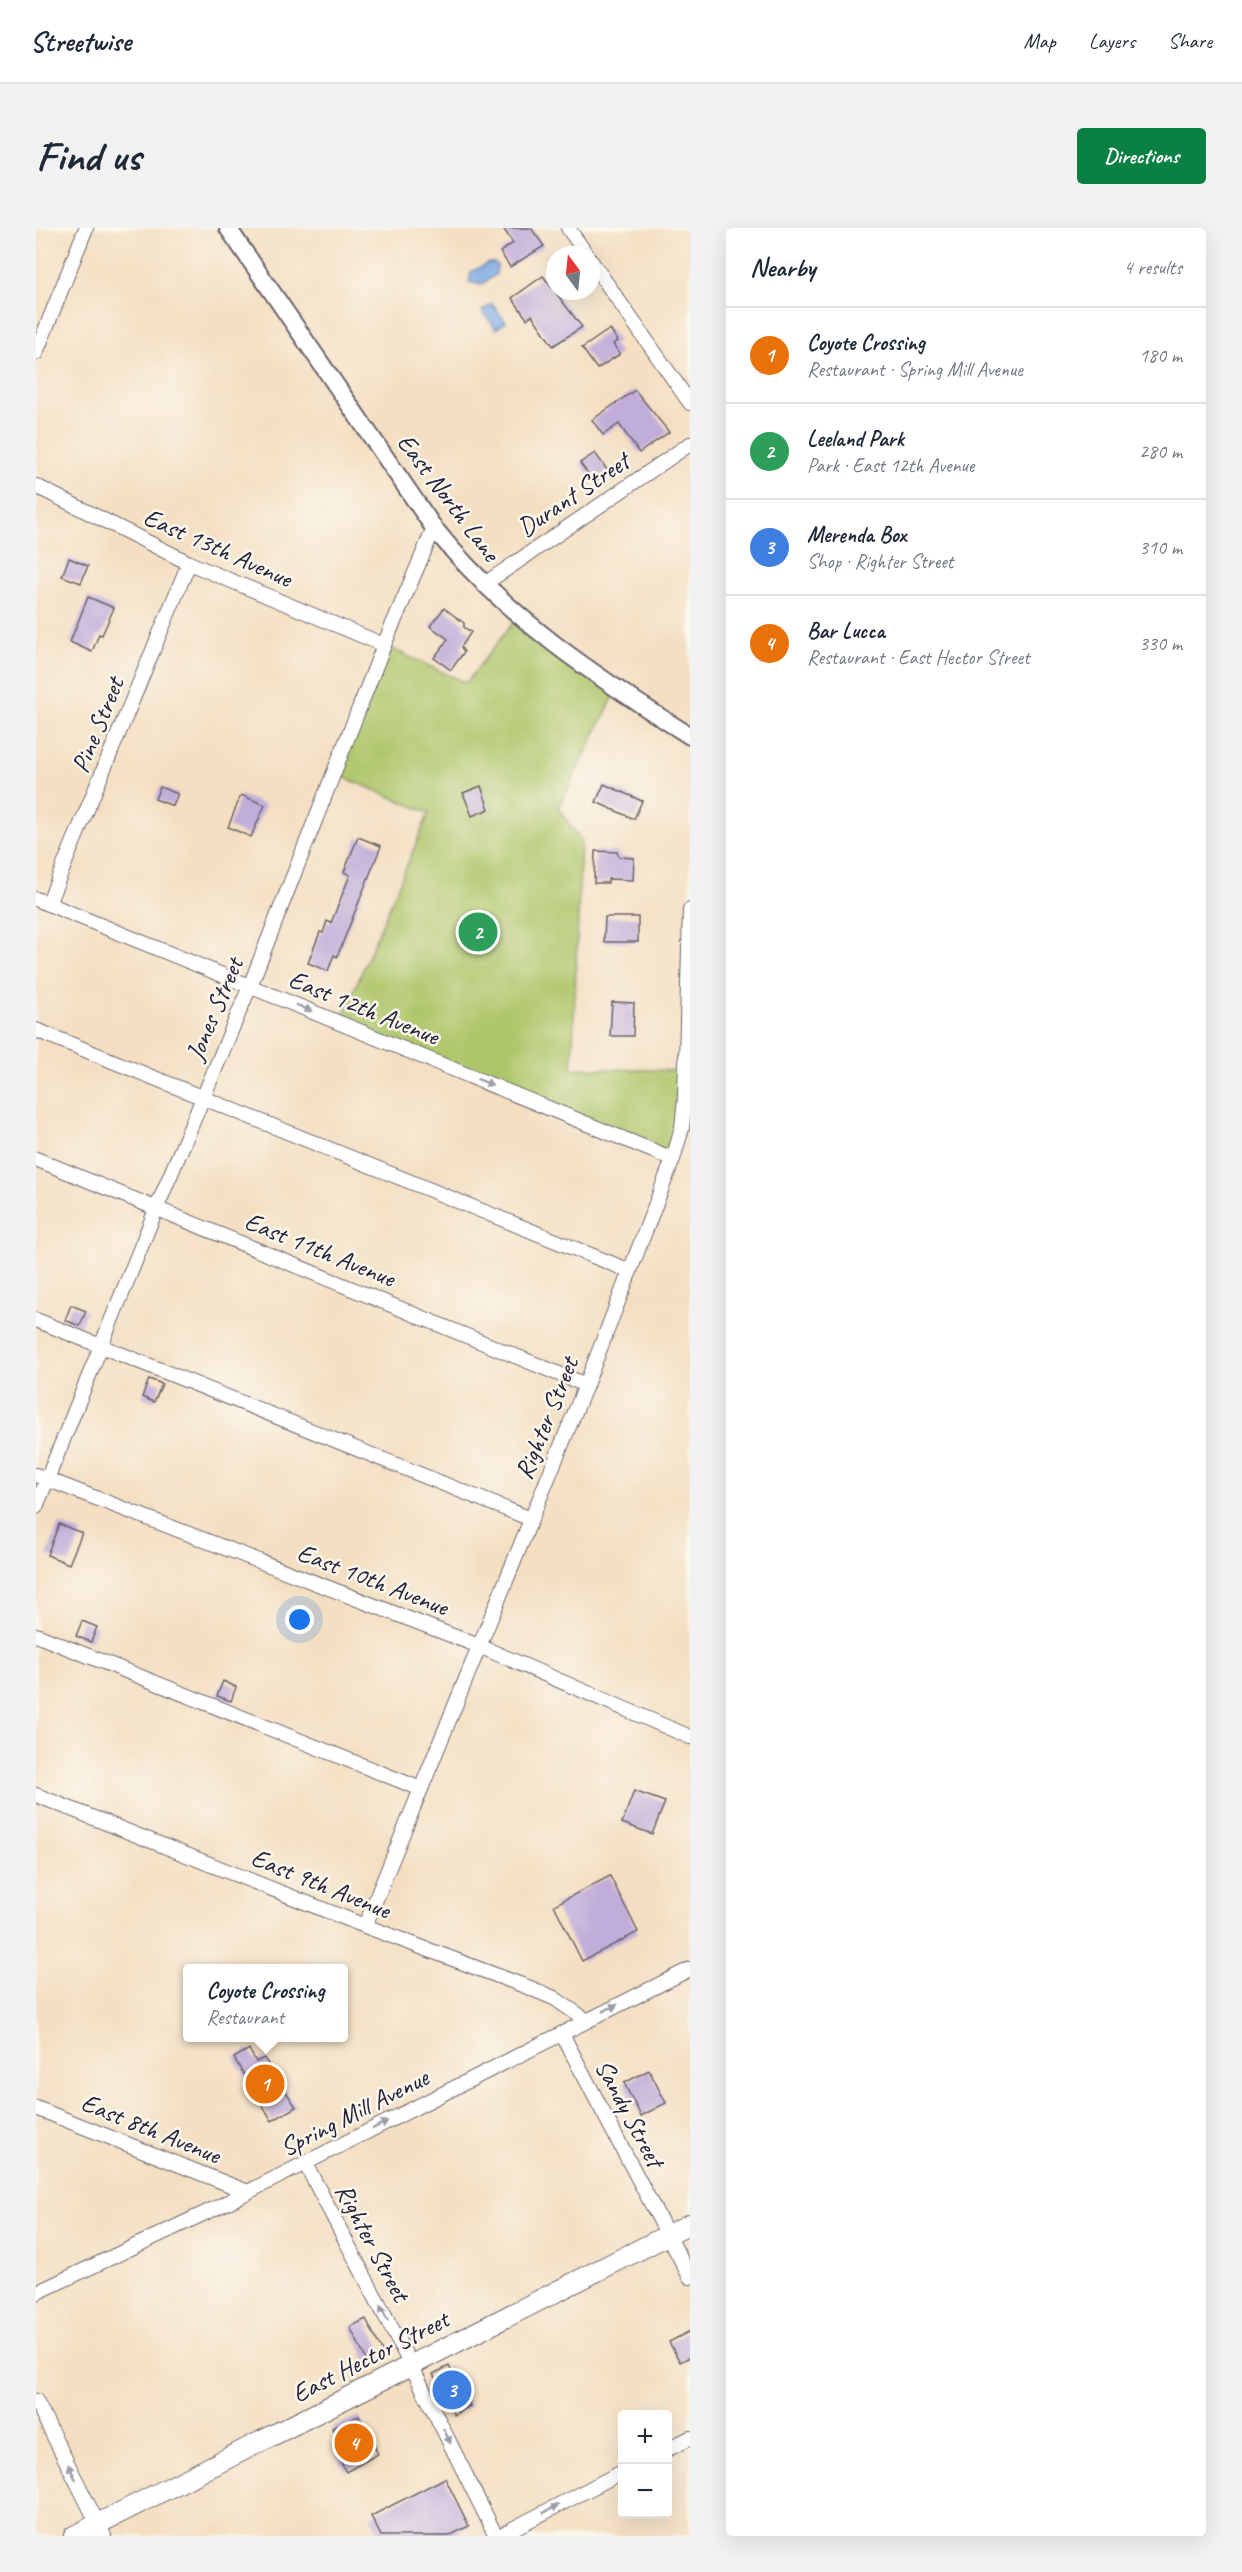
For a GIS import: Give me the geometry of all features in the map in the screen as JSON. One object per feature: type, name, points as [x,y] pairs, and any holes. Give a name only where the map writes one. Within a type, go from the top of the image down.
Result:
[{"type":"main road","name":"East Hector Street","points":[[74,2536],[101,2530],[411,2365],[690,2224]]},
{"type":"street","points":[[36,354],[86,228]]},
{"type":"street","points":[[215,228],[231,231]]},
{"type":"street","points":[[568,228],[581,246]]},
{"type":"street","name":"East North Lane","points":[[231,231],[434,528],[457,557],[483,585],[534,630],[567,655],[690,736]]},
{"type":"street","points":[[600,274],[690,403]]},
{"type":"street","name":"Durant Street","points":[[483,585],[690,444]]},
{"type":"street","name":"East 13th Avenue","points":[[36,486],[189,563],[384,645]]},
{"type":"street","name":"Jones Street","points":[[36,1507],[41,1477],[101,1346],[250,986],[384,645],[434,528]]},
{"type":"street","name":"Pine Street","points":[[42,902],[189,563]]},
{"type":"street","name":"East 12th Avenue","points":[[42,902],[673,1159]]},
{"type":"street","name":"Righter Street","points":[[365,1926],[586,1385],[673,1159],[682,1128],[685,1098],[690,910]]},
{"type":"street","points":[[36,1030],[630,1271]]},
{"type":"street","name":"East 11th Avenue","points":[[36,1159],[586,1385]]},
{"type":"street","points":[[36,1320],[531,1520]]},
{"type":"street","name":"East 10th Avenue","points":[[41,1477],[479,1646],[690,1737]]},
{"type":"street","points":[[36,1635],[421,1789]]},
{"type":"street","name":"East 9th Avenue","points":[[36,1795],[365,1926],[530,1988],[554,1998],[586,2020]]},
{"type":"street","name":"Spring Mill Avenue","points":[[36,2293],[248,2192],[690,1969]]},
{"type":"street","name":"Sandy Street","points":[[562,2034],[690,2277]]},
{"type":"street","name":"East 8th Avenue","points":[[36,2108],[248,2192]]},
{"type":"street","name":"Righter Street","points":[[304,2163],[498,2536]]},
{"type":"street","points":[[36,2401],[101,2530]]},
{"type":"street","points":[[672,2447],[690,2438]]},
{"type":"street","points":[[498,2536],[618,2474]]},
{"type":"green space","points":[[518,616],[617,690],[558,808],[581,840],[572,1068],[686,1071],[673,1159],[340,1023],[429,813],[334,773],[384,645],[466,683]]},
{"type":"water","points":[[488,263],[497,265],[496,274],[481,285],[469,282],[471,272]]},
{"type":"water","points":[[492,304],[506,322],[496,329],[482,311]]},
{"type":"building","points":[[503,228],[531,228],[544,246],[510,267],[500,252],[513,243]]},
{"type":"building","points":[[543,276],[546,280],[546,300],[561,300],[582,327],[553,346],[532,315],[527,319],[512,298]]},
{"type":"building","points":[[610,329],[618,341],[613,344],[620,354],[597,369],[582,348]]},
{"type":"building","points":[[635,390],[669,432],[639,453],[619,424],[603,435],[592,420]]},
{"type":"building","points":[[595,453],[608,471],[594,482],[580,463]]},
{"type":"building","points":[[69,558],[88,566],[81,583],[62,576]]},
{"type":"building","points":[[88,597],[114,608],[92,652],[70,642]]},
{"type":"building","points":[[444,608],[464,623],[464,627],[471,632],[461,647],[464,652],[451,670],[434,658],[448,639],[430,626]]},
{"type":"building","points":[[604,784],[642,801],[634,819],[596,802]]},
{"type":"building","points":[[481,786],[489,809],[472,816],[463,793]]},
{"type":"building","points":[[160,787],[178,794],[173,806],[155,799]]},
{"type":"building","points":[[241,795],[265,805],[251,837],[228,827]]},
{"type":"building","points":[[358,837],[381,846],[337,957],[334,955],[328,971],[308,963],[320,932],[323,933],[327,921],[331,923],[350,875],[344,872]]},
{"type":"building","points":[[595,851],[617,852],[619,857],[634,858],[633,880],[608,879],[608,883],[594,883]]},
{"type":"building","points":[[605,917],[638,917],[638,942],[604,942]]},
{"type":"building","points":[[612,1002],[634,1003],[633,1036],[610,1036]]},
{"type":"building","points":[[71,1305],[86,1311],[80,1326],[65,1320]]},
{"type":"building","points":[[149,1379],[162,1384],[154,1402],[142,1397]]},
{"type":"building","points":[[59,1524],[82,1533],[69,1564],[47,1555]]},
{"type":"building","points":[[82,1621],[97,1627],[91,1642],[76,1636]]},
{"type":"building","points":[[223,1681],[236,1687],[231,1701],[217,1696]]},
{"type":"building","points":[[634,1791],[665,1802],[652,1834],[622,1823]]},
{"type":"building","points":[[610,1876],[638,1932],[582,1961],[554,1905]]},
{"type":"building","points":[[249,2049],[256,2062],[264,2058],[296,2107],[272,2121],[234,2058]]},
{"type":"building","points":[[649,2070],[666,2103],[641,2116],[624,2083]]},
{"type":"building","points":[[366,2319],[383,2353],[367,2361],[350,2327]]},
{"type":"building","points":[[690,2331],[690,2357],[680,2362],[669,2342]]},
{"type":"building","points":[[449,2366],[470,2406],[454,2415],[433,2374]]},
{"type":"building","points":[[359,2416],[378,2454],[346,2472],[332,2445],[338,2442],[332,2428]]},
{"type":"building","points":[[445,2478],[469,2526],[449,2536],[381,2536],[371,2516]]},
{"type":"place","name":"Leeland Park","points":[[478,932]]},
{"type":"place","name":"Coyote Crossing","points":[[265,2084]]},
{"type":"place","name":"Merenda Box","points":[[452,2390]]},
{"type":"place","name":"Bar Lucca","points":[[354,2443]]}]
